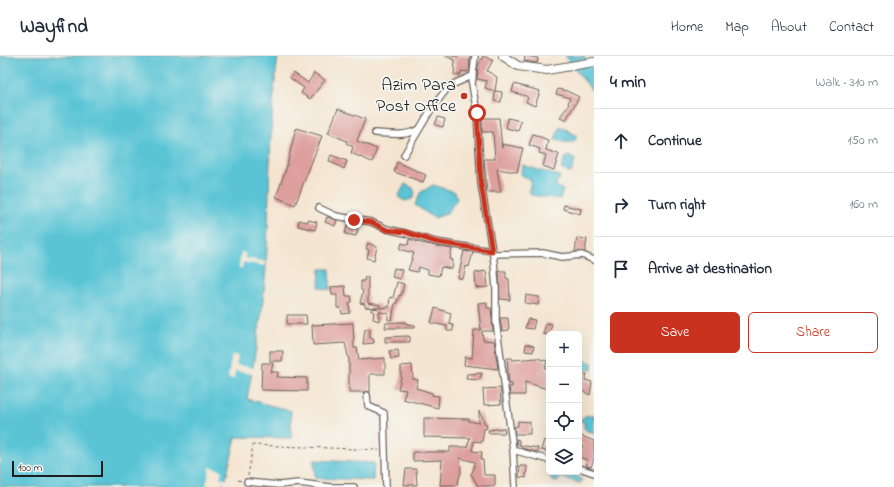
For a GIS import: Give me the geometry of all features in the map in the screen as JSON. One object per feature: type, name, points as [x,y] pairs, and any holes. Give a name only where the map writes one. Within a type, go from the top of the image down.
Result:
[{"type":"main road","points":[[503,56],[518,66],[547,70],[593,62]]},
{"type":"street","points":[[475,56],[472,76],[477,113],[481,184],[492,252],[496,288],[496,321],[512,450],[515,487]]},
{"type":"street","points":[[404,155],[419,129],[449,86],[472,76]]},
{"type":"street","points":[[375,133],[395,135],[410,133],[419,129]]},
{"type":"street","points":[[320,208],[336,216],[371,222],[387,230],[405,232],[436,242],[492,252],[543,253],[562,257],[582,255],[594,260]]},
{"type":"street","points":[[367,395],[368,406],[384,413],[386,487]]},
{"type":"street","points":[[512,450],[546,459]]},
{"type":"street","points":[[582,469],[594,473]]},
{"type":"street","points":[[247,482],[279,485],[299,483],[331,487],[354,487]]},
{"type":"path","points":[[238,480],[247,482],[253,445],[385,450]]},
{"type":"water","points":[[0,56],[278,56],[271,128],[267,249],[264,287],[257,343],[247,399],[291,411],[291,438],[236,437],[224,487],[0,487]]},
{"type":"water","points":[[565,56],[584,56],[594,72],[594,93]]},
{"type":"water","points":[[560,126],[577,136],[574,142],[555,140]]},
{"type":"water","points":[[569,156],[575,160],[571,173],[561,169],[565,158]]},
{"type":"water","points":[[522,165],[559,176],[560,179],[556,183],[556,186],[563,190],[560,199],[531,195],[529,191],[531,180],[521,175]]},
{"type":"water","points":[[405,184],[413,188],[415,194],[412,199],[405,201],[398,197]]},
{"type":"water","points":[[433,185],[455,192],[457,199],[446,214],[434,218],[415,205],[420,193]]},
{"type":"water","points":[[320,269],[330,269],[330,290],[319,287]]},
{"type":"water","points":[[582,359],[592,363],[592,369],[582,369]]},
{"type":"water","points":[[594,415],[594,435],[589,430],[588,432],[584,428],[582,418],[585,416]]},
{"type":"water","points":[[314,460],[374,463],[373,480],[315,478]]},
{"type":"water","points":[[549,475],[577,475],[582,480],[580,483],[560,477],[558,482],[552,481]]},
{"type":"pier","points":[[241,252],[245,253],[245,258],[266,262],[265,266],[243,262],[242,268],[239,268]]},
{"type":"pier","points":[[232,355],[238,356],[236,365],[255,368],[254,374],[235,371],[234,379],[228,378]]},
{"type":"pier","points":[[210,467],[222,470],[220,478],[228,480],[227,484],[219,483],[218,487],[206,486]]},
{"type":"building","points":[[445,56],[470,56],[469,72],[461,71],[461,75],[454,75],[455,60]]},
{"type":"building","points":[[483,56],[493,60],[487,71],[497,77],[495,91],[485,88],[487,81],[477,79],[478,66]]},
{"type":"building","points":[[525,56],[538,58],[537,63],[524,61]]},
{"type":"building","points":[[294,73],[308,83],[314,73],[325,80],[310,99],[301,93],[304,88],[290,78]]},
{"type":"building","points":[[514,84],[540,91],[535,106],[526,102],[528,98],[526,96],[512,92]]},
{"type":"building","points":[[558,89],[567,91],[579,97],[566,120],[560,117],[569,104],[570,98],[556,94]]},
{"type":"building","points":[[495,91],[502,92],[501,102],[494,101]]},
{"type":"building","points":[[338,109],[365,119],[357,141],[377,149],[372,162],[351,153],[353,147],[346,143],[347,141],[328,133]]},
{"type":"building","points":[[438,117],[445,119],[443,127],[435,125]]},
{"type":"building","points":[[482,118],[499,118],[502,148],[502,144],[523,148],[517,172],[497,169],[501,192],[487,192],[484,159],[495,159],[493,132],[482,132]]},
{"type":"building","points":[[508,118],[521,121],[518,131],[506,128]]},
{"type":"building","points":[[296,128],[322,136],[295,205],[276,197],[286,169]]},
{"type":"building","points":[[533,134],[548,140],[546,150],[559,154],[554,170],[543,166],[546,155],[539,153],[540,149],[529,145]]},
{"type":"building","points":[[331,155],[347,161],[344,169],[329,161]]},
{"type":"building","points":[[397,162],[426,175],[423,182],[394,172]]},
{"type":"building","points":[[564,205],[581,209],[580,214],[563,209]]},
{"type":"building","points":[[327,217],[337,220],[335,226],[325,222]]},
{"type":"building","points":[[299,220],[317,222],[315,230],[298,226]]},
{"type":"building","points":[[347,225],[358,229],[356,236],[345,234]]},
{"type":"building","points":[[577,238],[587,239],[585,252],[575,251]]},
{"type":"building","points":[[409,239],[452,249],[450,259],[453,260],[452,269],[441,267],[439,276],[428,274],[428,270],[419,267],[417,272],[408,270],[414,253],[400,249],[402,243],[408,245]]},
{"type":"building","points":[[368,243],[377,247],[374,260],[367,258],[369,250],[366,249]]},
{"type":"building","points":[[464,251],[473,252],[469,267],[466,266],[463,279],[458,278]]},
{"type":"building","points":[[394,268],[402,270],[400,279],[392,277]]},
{"type":"building","points":[[486,271],[488,287],[476,288],[475,273]]},
{"type":"building","points":[[499,271],[506,271],[506,278],[509,279],[510,300],[500,299]]},
{"type":"building","points":[[365,277],[368,277],[368,303],[380,305],[379,308],[389,307],[390,297],[393,298],[397,282],[404,284],[401,296],[399,295],[397,303],[395,303],[392,320],[388,320],[388,313],[379,312],[379,321],[373,319],[374,311],[371,311],[371,309],[378,308],[365,307],[365,304],[360,303],[363,291],[361,290],[361,281],[364,281]]},
{"type":"building","points":[[345,286],[346,296],[351,296],[352,302],[349,303],[350,313],[342,314],[341,308],[337,308],[337,295],[332,295],[331,287]]},
{"type":"building","points":[[526,295],[539,297],[538,305],[525,303]]},
{"type":"building","points":[[487,302],[487,308],[491,308],[493,331],[482,331],[483,340],[494,341],[498,369],[464,365],[465,357],[472,358],[474,330],[481,330],[478,303]]},
{"type":"building","points":[[435,308],[451,313],[449,324],[453,325],[453,331],[447,331],[447,326],[431,323]]},
{"type":"building","points":[[287,315],[306,315],[307,324],[287,324]]},
{"type":"building","points":[[500,318],[508,318],[509,330],[502,331]]},
{"type":"building","points":[[528,319],[535,320],[533,329],[525,328]]},
{"type":"building","points":[[406,322],[406,324],[415,325],[415,328],[385,328],[386,323]]},
{"type":"building","points":[[353,323],[354,348],[357,348],[359,360],[385,358],[385,374],[370,374],[370,392],[349,392],[349,360],[345,343],[313,345],[312,325]]},
{"type":"building","points":[[546,323],[552,324],[550,331],[546,331],[546,334],[543,334]]},
{"type":"building","points":[[365,329],[370,329],[370,338],[373,338],[374,343],[363,344]]},
{"type":"building","points":[[385,337],[410,337],[410,342],[385,342]]},
{"type":"building","points":[[526,344],[534,346],[533,352],[525,351]]},
{"type":"building","points":[[398,350],[399,358],[391,359],[389,351]]},
{"type":"building","points":[[270,351],[283,351],[282,361],[270,361]]},
{"type":"building","points":[[507,358],[512,358],[513,360],[537,358],[546,361],[546,389],[525,382],[525,395],[510,395],[509,387],[512,387],[512,384],[509,384]]},
{"type":"building","points":[[262,363],[273,363],[271,372],[278,372],[277,377],[307,378],[307,391],[261,390]]},
{"type":"building","points":[[412,365],[413,379],[418,380],[416,388],[432,393],[432,395],[439,396],[438,408],[403,399],[406,390],[398,389],[401,378],[401,366]]},
{"type":"building","points":[[482,373],[479,380],[466,379],[467,374]]},
{"type":"building","points":[[582,373],[587,374],[585,380],[592,382],[590,395],[582,391]]},
{"type":"building","points":[[500,388],[501,404],[484,405],[483,389]]},
{"type":"building","points":[[479,411],[487,428],[484,429],[482,442],[474,441],[472,451],[482,452],[481,460],[483,460],[484,475],[495,475],[495,486],[478,486],[471,474],[475,462],[460,458],[461,472],[457,485],[440,485],[442,460],[413,461],[413,452],[450,452],[450,447],[467,447],[470,438],[424,437],[424,418],[469,419],[469,421],[479,423]]},
{"type":"building","points":[[518,421],[530,422],[530,434],[515,434],[514,427],[518,426]]},
{"type":"building","points":[[504,428],[505,433],[489,433],[488,430]]},
{"type":"building","points":[[582,436],[594,441],[594,459],[591,467],[586,466],[587,460],[582,458]]},
{"type":"building","points":[[516,439],[519,440],[519,445],[538,448],[537,452],[517,447]]},
{"type":"building","points":[[544,440],[546,440],[546,451],[541,450]]},
{"type":"building","points":[[520,466],[527,466],[526,478],[519,477]]},
{"type":"building","points":[[406,469],[416,469],[417,485],[404,485]]},
{"type":"place","name":"Azim Para Post Office","points":[[464,96]]},
{"type":"route","points":[[354,220],[371,222],[387,230],[405,232],[436,242],[492,251],[481,184],[477,138],[477,113]]}]
